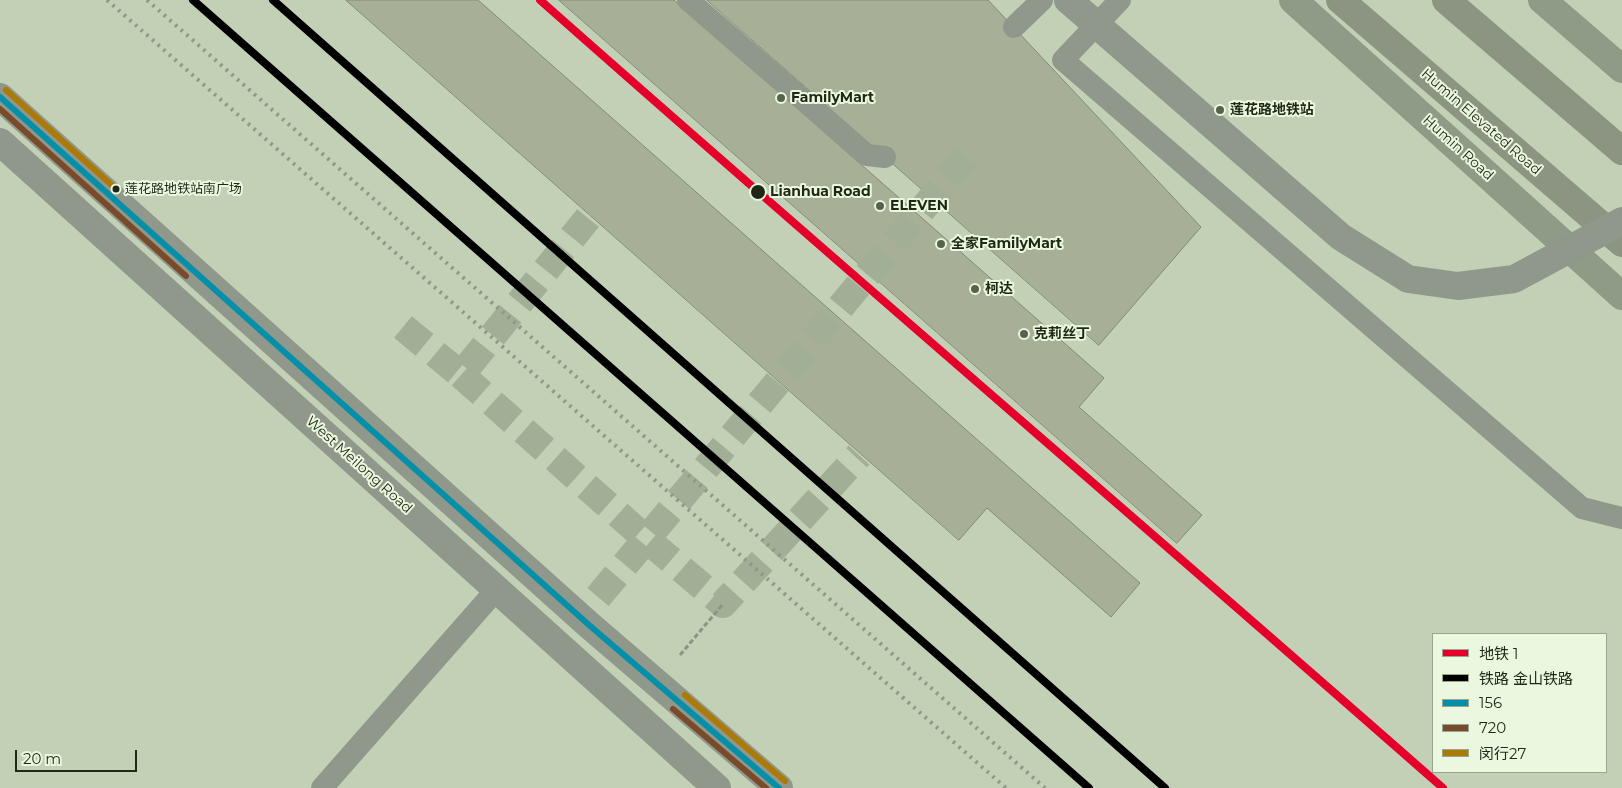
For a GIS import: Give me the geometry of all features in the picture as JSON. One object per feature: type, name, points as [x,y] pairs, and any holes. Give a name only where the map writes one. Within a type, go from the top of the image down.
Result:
[{"type":"highway","name":"Humin Elevated Road","points":[[1340,0],[1622,243]]},
{"type":"highway","points":[[1446,0],[1622,151]]},
{"type":"main road","name":"Humin Road","points":[[1293,0],[1622,296]]},
{"type":"main road","points":[[1542,0],[1622,68]]},
{"type":"street","points":[[1068,0],[1341,237],[1408,279],[1458,286],[1514,279],[1622,221]]},
{"type":"street","points":[[0,97],[589,624],[779,788]]},
{"type":"street","name":"West Meilong Road","points":[[0,142],[717,788]]},
{"type":"lane","points":[[688,0],[868,155],[885,157]]},
{"type":"lane","points":[[1014,27],[1042,0]]},
{"type":"lane","points":[[1120,0],[1063,60],[1582,508],[1622,518]]},
{"type":"lane","points":[[322,788],[497,589]]},
{"type":"path","points":[[675,662],[723,604]]},
{"type":"building","points":[[346,0],[478,0],[1140,583],[1111,617],[987,508],[959,540]]},
{"type":"building","points":[[559,0],[674,0],[1104,378],[1079,407],[1202,515],[1177,543]]},
{"type":"building","points":[[707,0],[988,0],[1201,227],[1099,345]]},
{"type":"tunnel","points":[[598,597],[971,151]]},
{"type":"tunnel","points":[[403,327],[461,375],[588,218]]},
{"type":"tunnel","points":[[461,375],[646,539],[723,604],[859,455]]},
{"type":"railway","points":[[107,0],[1006,788]]},
{"type":"railway","points":[[147,0],[1045,788]]},
{"type":"metro line","name":"1","points":[[540,0],[1443,788]]},
{"type":"rail line","name":"金山铁路","points":[[193,0],[1089,788]]},
{"type":"rail line","name":"金山铁路","points":[[273,0],[1165,788]]},
{"type":"transit line","name":"闵行27","points":[[6,90],[116,189]]},
{"type":"transit line","name":"156","points":[[0,97],[589,625],[779,788]]},
{"type":"transit line","name":"720","points":[[0,109],[186,276]]},
{"type":"transit line","name":"闵行27","points":[[685,695],[785,781]]},
{"type":"transit line","name":"720","points":[[673,709],[766,788]]},
{"type":"place","name":"FamilyMart","points":[[781,98]]},
{"type":"place","name":"莲花路地铁站","points":[[1220,110]]},
{"type":"place","name":"莲花路地铁站南广场","points":[[116,189]]},
{"type":"place","name":"Lianhua Road","points":[[758,192]]},
{"type":"place","name":"ELEVEN","points":[[880,206]]},
{"type":"place","name":"全家FamilyMart","points":[[941,244]]},
{"type":"place","name":"柯达","points":[[975,289]]},
{"type":"place","name":"克莉丝丁","points":[[1024,334]]}]
